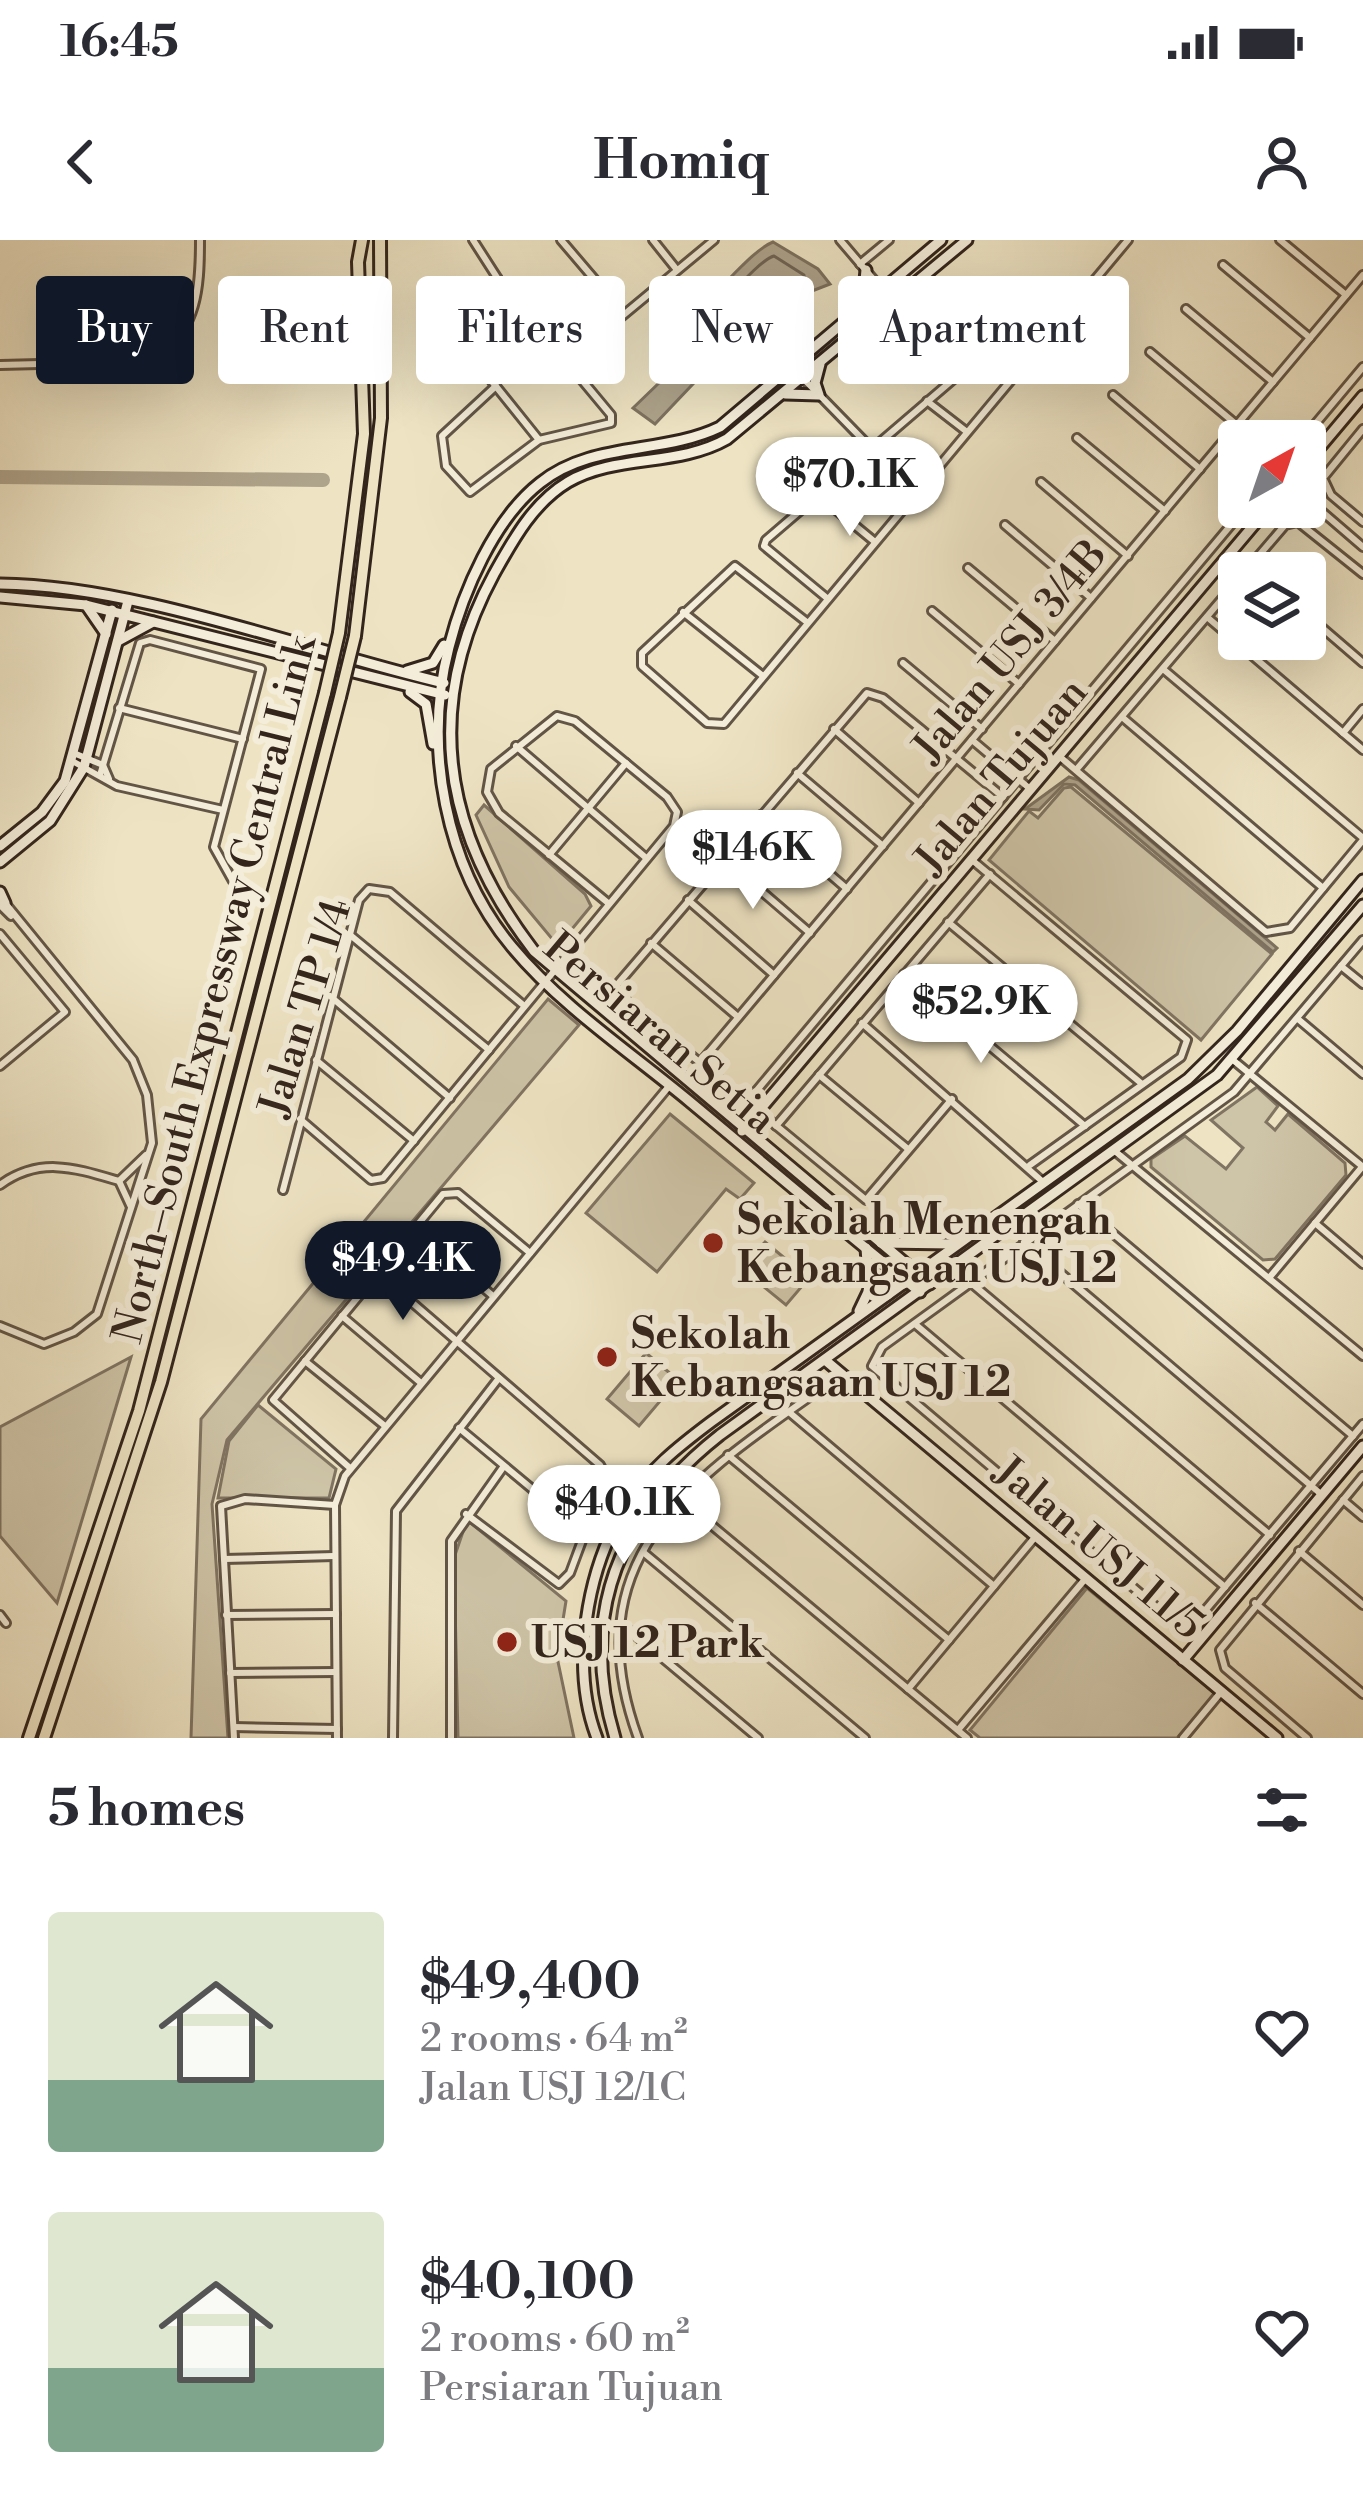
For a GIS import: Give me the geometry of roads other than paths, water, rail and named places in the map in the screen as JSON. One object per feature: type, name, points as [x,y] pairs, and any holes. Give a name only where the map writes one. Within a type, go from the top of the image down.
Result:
[{"type":"highway","points":[[353,240],[358,262]]},
{"type":"highway","name":"North–South Expressway Central Link","points":[[29,1738],[139,1411],[339,633],[364,434],[358,262],[362,240]]},
{"type":"highway","name":"North–South Expressway Central Link","points":[[44,1738],[118,1527],[161,1382],[355,636],[381,418],[380,240]]},
{"type":"main road","name":"Persiaran Setia","points":[[898,276],[941,240]]},
{"type":"main road","name":"Persiaran Setia","points":[[921,276],[967,240]]},
{"type":"main road","points":[[865,276],[866,271],[881,276]]},
{"type":"main road","name":"Persiaran Setia","points":[[814,349],[838,328]]},
{"type":"main road","name":"Persiaran Setia","points":[[814,367],[838,346]]},
{"type":"main road","points":[[784,394],[819,394],[815,383],[823,359]]},
{"type":"main road","name":"Persiaran Setia","points":[[771,384],[704,434],[594,455],[558,471],[520,503],[486,554],[455,623],[445,689],[447,807],[482,902],[510,945],[543,980],[920,1292]]},
{"type":"main road","name":"Persiaran Setia","points":[[795,384],[713,447],[686,458],[597,471],[551,494],[532,513],[476,607],[445,689],[453,770],[477,858],[502,908],[551,970],[930,1284]]},
{"type":"main road","points":[[1326,440],[1363,396]]},
{"type":"main road","name":"Jalan Tujuan","points":[[735,1139],[1251,528]]},
{"type":"main road","points":[[390,670],[421,670],[434,663],[486,554]]},
{"type":"main road","points":[[0,584],[46,584],[128,601],[445,689]]},
{"type":"main road","points":[[0,597],[86,604],[385,682],[445,689]]},
{"type":"main road","points":[[0,846],[42,812],[80,760],[115,598]]},
{"type":"main road","points":[[0,862],[50,820],[80,760],[128,601]]},
{"type":"main road","points":[[86,604],[106,634]]},
{"type":"main road","points":[[118,641],[153,622]]},
{"type":"main road","points":[[385,682],[426,704],[447,807]]},
{"type":"main road","points":[[0,872],[14,850]]},
{"type":"main road","points":[[597,1738],[583,1671],[599,1571],[625,1508],[666,1457],[1202,1066],[1363,880]]},
{"type":"main road","points":[[614,1738],[601,1656],[615,1576],[638,1516],[677,1469],[1116,1152],[1233,1060],[1363,905]]},
{"type":"main road","points":[[670,1085],[673,1072]]},
{"type":"main road","points":[[881,1244],[961,1242]]},
{"type":"main road","points":[[851,1322],[869,1290],[866,1247]]},
{"type":"main road","name":"Jalan USJ 11/5","points":[[825,1360],[1276,1738]]},
{"type":"main road","points":[[1183,1660],[1363,1446]]},
{"type":"main road","points":[[599,1571],[608,1569],[615,1576]]},
{"type":"street","points":[[0,365],[159,361],[188,329],[197,307],[200,240]]},
{"type":"street","points":[[473,240],[496,276]]},
{"type":"street","points":[[562,240],[593,276]]},
{"type":"street","points":[[652,240],[678,270]]},
{"type":"street","points":[[625,314],[714,240]]},
{"type":"street","points":[[840,240],[870,276]]},
{"type":"street","points":[[866,271],[889,240]]},
{"type":"street","points":[[1098,276],[1128,240]]},
{"type":"street","points":[[1280,240],[1346,295]]},
{"type":"street","points":[[1223,265],[1310,338]]},
{"type":"street","name":"Jalan USJ 3/4B","points":[[1241,420],[1363,275]]},
{"type":"street","points":[[1186,309],[1273,382]]},
{"type":"street","points":[[1150,352],[1231,420]]},
{"type":"street","points":[[1319,420],[1363,367]]},
{"type":"street","points":[[539,440],[496,386],[442,436],[452,472],[470,492],[539,440],[608,426],[611,415],[586,384]]},
{"type":"street","points":[[809,384],[871,448],[920,488]]},
{"type":"street","points":[[828,599],[764,546],[947,384]]},
{"type":"street","points":[[808,623],[735,566],[642,653],[642,666],[707,723],[724,724],[763,676],[808,623],[1007,384]]},
{"type":"street","points":[[1113,395],[1200,469]]},
{"type":"street","points":[[927,401],[967,432]]},
{"type":"street","points":[[1362,431],[1323,478],[1331,495],[1363,523]]},
{"type":"street","points":[[1078,438],[1165,511]]},
{"type":"street","name":"Jalan USJ 3/4B","points":[[700,1063],[1218,448]]},
{"type":"street","points":[[1041,482],[1127,556]]},
{"type":"street","points":[[818,495],[875,542]]},
{"type":"street","points":[[1326,515],[1363,547]]},
{"type":"street","points":[[1262,552],[1285,525],[1298,522],[1363,574]]},
{"type":"street","points":[[1004,525],[1091,598]]},
{"type":"street","points":[[747,1102],[1228,528]]},
{"type":"street","points":[[968,568],[1055,641]]},
{"type":"street","points":[[1076,770],[1218,604]]},
{"type":"street","points":[[932,611],[1019,684]]},
{"type":"street","points":[[683,612],[763,676]]},
{"type":"street","points":[[1207,617],[1363,750]]},
{"type":"street","points":[[1326,631],[1363,663]]},
{"type":"street","points":[[104,773],[140,643],[150,640],[261,669],[214,854],[233,881]]},
{"type":"street","points":[[903,663],[982,729]]},
{"type":"street","points":[[1059,756],[1266,932],[1290,928],[1363,839],[1163,669]]},
{"type":"street","points":[[952,1099],[866,1200],[624,999],[616,986],[862,696],[877,695],[1003,797]]},
{"type":"street","points":[[119,708],[243,739]]},
{"type":"street","points":[[1343,733],[1363,709]]},
{"type":"street","points":[[300,1119],[370,1180],[383,1178],[522,1004],[674,826],[677,812],[626,763],[563,715],[544,722],[487,775],[487,792],[494,808],[608,903]]},
{"type":"street","points":[[1122,717],[1323,888]]},
{"type":"street","points":[[834,729],[919,803]]},
{"type":"street","points":[[972,740],[1031,790]]},
{"type":"street","points":[[516,746],[647,858]]},
{"type":"street","points":[[80,760],[117,786],[224,811]]},
{"type":"street","points":[[549,855],[626,763]]},
{"type":"street","points":[[797,773],[883,846]]},
{"type":"street","points":[[761,815],[847,889]]},
{"type":"street","points":[[724,859],[810,933]]},
{"type":"street","points":[[972,860],[1184,1036],[1185,1052],[1030,1166]]},
{"type":"street","points":[[776,1126],[990,874]]},
{"type":"street","name":"Jalan TP 1/4","points":[[283,1190],[330,996],[364,894],[383,889],[522,1004]]},
{"type":"street","points":[[0,1326],[44,1344],[74,1332],[97,1314],[152,1143],[147,1095],[133,1060],[1,899]]},
{"type":"street","points":[[688,900],[775,975]]},
{"type":"street","points":[[948,922],[1142,1084]]},
{"type":"street","points":[[348,933],[489,1050]]},
{"type":"street","points":[[0,934],[65,1012],[0,1066]]},
{"type":"street","points":[[1363,940],[1252,1076],[876,1353],[872,1366],[1173,1625],[1191,1624],[1363,1424]]},
{"type":"street","points":[[651,944],[738,1018]]},
{"type":"street","points":[[1341,966],[1363,984]]},
{"type":"street","points":[[904,974],[1085,1126]]},
{"type":"street","points":[[330,996],[450,1098]]},
{"type":"street","points":[[1298,1019],[1363,1074]]},
{"type":"street","points":[[862,1023],[1043,1182]]},
{"type":"street","points":[[316,1060],[414,1141]]},
{"type":"street","points":[[1233,1060],[1363,1167],[1269,1278]]},
{"type":"street","points":[[819,1075],[908,1149]]},
{"type":"street","points":[[234,1727],[337,1734],[335,1505],[350,1468],[670,1085]]},
{"type":"street","points":[[0,1185],[21,1169],[48,1165],[119,1180],[136,1168],[152,1143]]},
{"type":"street","points":[[1116,1152],[1363,1356]]},
{"type":"street","points":[[119,1180],[132,1210]]},
{"type":"street","points":[[350,1468],[278,1411],[273,1400],[443,1194],[458,1193],[530,1253]]},
{"type":"street","points":[[1078,1204],[1353,1436]]},
{"type":"street","points":[[1315,1223],[1363,1264]]},
{"type":"street","points":[[415,1229],[494,1296]]},
{"type":"street","points":[[1024,1242],[1322,1495]]},
{"type":"street","points":[[378,1273],[600,1465],[605,1489],[567,1577],[559,1584],[466,1514]]},
{"type":"street","points":[[970,1282],[1270,1535]]},
{"type":"street","points":[[342,1316],[421,1383]]},
{"type":"street","points":[[915,1324],[1225,1587]]},
{"type":"street","points":[[305,1361],[385,1426]]},
{"type":"street","points":[[638,1738],[623,1681],[622,1624],[643,1552],[679,1498],[728,1455],[842,1374]]},
{"type":"street","points":[[393,1738],[394,1517],[499,1378]]},
{"type":"street","points":[[789,1412],[994,1586]]},
{"type":"street","points":[[459,1428],[586,1534]]},
{"type":"street","points":[[728,1455],[950,1640]]},
{"type":"street","points":[[451,1738],[450,1555],[455,1529],[504,1466]]},
{"type":"street","points":[[1307,1738],[1226,1668],[1220,1656],[1222,1642],[1363,1476]]},
{"type":"street","points":[[679,1498],[967,1738]]},
{"type":"street","points":[[234,1738],[221,1512],[226,1503],[245,1499],[335,1505]]},
{"type":"street","points":[[1343,1500],[1363,1517]]},
{"type":"street","points":[[1022,1524],[1035,1508]]},
{"type":"street","points":[[908,1689],[1036,1536]]},
{"type":"street","points":[[1300,1551],[1363,1605]]},
{"type":"street","points":[[643,1552],[865,1738]]},
{"type":"street","points":[[224,1558],[335,1556]]},
{"type":"street","points":[[958,1730],[1086,1578]]},
{"type":"street","points":[[1256,1603],[1363,1694]]},
{"type":"street","points":[[226,1616],[336,1614]]},
{"type":"street","points":[[622,1624],[758,1738]]},
{"type":"street","points":[[230,1673],[336,1672]]},
{"type":"street","points":[[1183,1738],[1221,1692]]},
{"type":"water","points":[[773,242],[818,269],[830,284],[814,290],[814,276],[731,276]]},
{"type":"water","points":[[658,384],[693,384],[655,424],[633,408]]},
{"type":"water","points":[[1069,777],[1079,780],[1277,948],[1273,952],[1075,785],[1064,784],[1039,810],[1025,809]]},
{"type":"waterway","points":[[0,477],[323,480]]},
{"type":"place","name":"Sekolah Menengah Kebangsaan USJ 12","points":[[713,1243]]},
{"type":"place","name":"Sekolah Kebangsaan USJ 12","points":[[607,1357]]},
{"type":"place","name":"USJ 12 Park","points":[[507,1642]]}]
